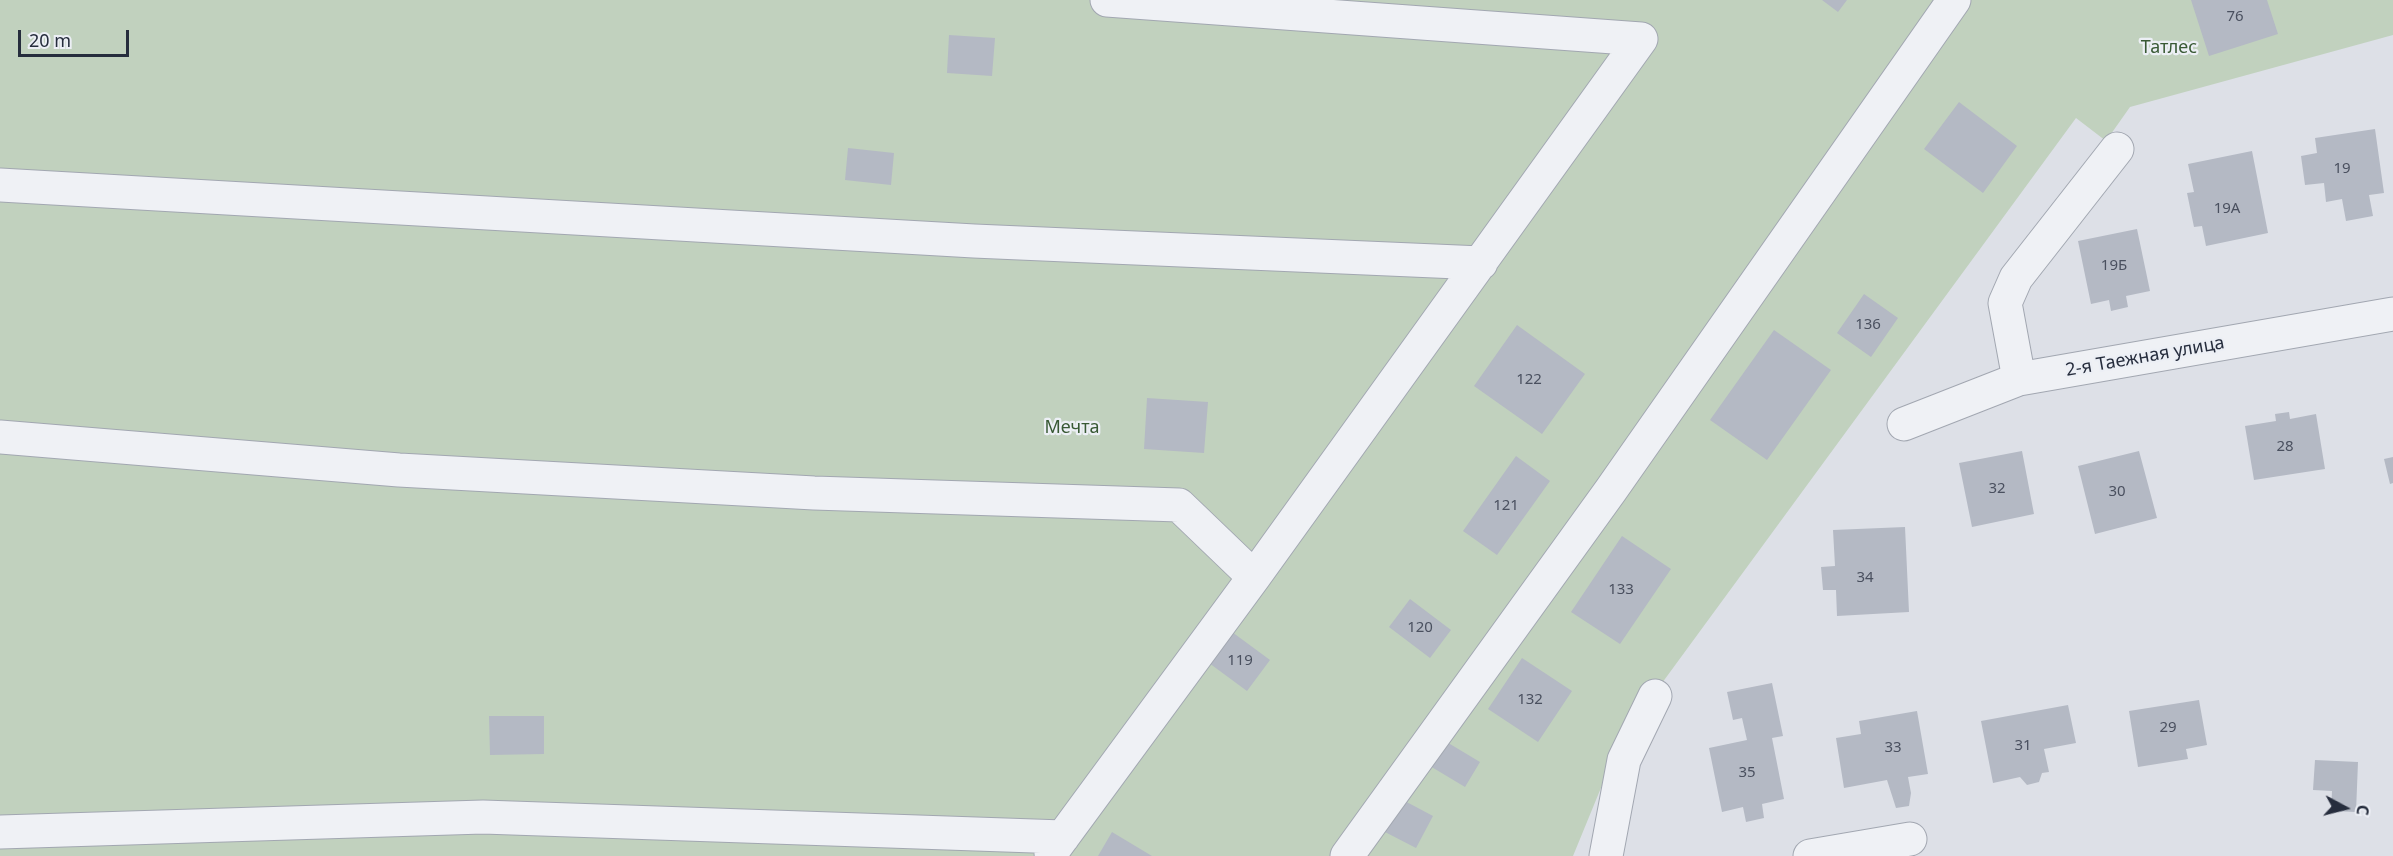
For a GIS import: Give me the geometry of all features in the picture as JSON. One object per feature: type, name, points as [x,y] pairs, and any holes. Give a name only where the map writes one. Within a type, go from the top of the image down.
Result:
[{"type":"street","points":[[0,832],[483,817],[1056,847],[1254,577],[1641,39],[1107,0]]},
{"type":"street","points":[[1347,856],[1611,490],[1954,0]]},
{"type":"street","points":[[2019,379],[2005,303],[2016,278],[2116,149]]},
{"type":"street","points":[[0,185],[974,241],[1481,263]]},
{"type":"street","name":"2-я Таежная улица","points":[[1904,424],[2019,379],[2393,314]]},
{"type":"street","points":[[0,437],[399,470],[814,493],[1179,505],[1254,577]]},
{"type":"street","points":[[1606,856],[1624,760],[1655,696]]},
{"type":"street","points":[[1810,856],[1910,839]]},
{"type":"green space","name":"Мечта","points":[[0,0],[2393,0],[2393,35],[2130,107],[2106,141],[2076,118],[1621,739],[1573,856],[0,856]]},
{"type":"building","points":[[1822,0],[1847,0],[1838,12]]},
{"type":"building","points":[[2191,0],[2267,0],[2278,34],[2209,56]]},
{"type":"building","points":[[949,35],[995,38],[992,76],[947,73]]},
{"type":"building","points":[[1959,102],[2017,146],[1983,193],[1924,149]]},
{"type":"building","points":[[2375,129],[2384,193],[2369,195],[2373,216],[2346,221],[2342,199],[2326,202],[2324,183],[2305,185],[2301,156],[2317,153],[2315,138]]},
{"type":"building","points":[[848,148],[894,153],[891,185],[845,180]]},
{"type":"building","points":[[2252,151],[2268,233],[2206,246],[2202,226],[2194,227],[2187,193],[2194,192],[2188,164]]},
{"type":"building","points":[[2137,229],[2150,291],[2126,296],[2128,307],[2111,311],[2109,300],[2091,304],[2078,241]]},
{"type":"building","points":[[1864,294],[1898,318],[1871,357],[1837,333]]},
{"type":"building","points":[[1517,325],[1585,374],[1542,434],[1474,386]]},
{"type":"building","points":[[1774,330],[1831,370],[1767,460],[1710,420]]},
{"type":"building","points":[[1147,398],[1208,402],[1204,453],[1144,449]]},
{"type":"building","points":[[2289,412],[2290,419],[2316,414],[2325,469],[2254,480],[2245,426],[2276,421],[2275,414]]},
{"type":"building","points":[[2022,451],[2034,514],[1972,527],[1959,463]]},
{"type":"building","points":[[2139,451],[2157,518],[2095,534],[2078,466]]},
{"type":"building","points":[[1516,456],[1550,481],[1497,555],[1463,531]]},
{"type":"building","points":[[2393,457],[2393,483],[2390,484],[2384,459]]},
{"type":"building","points":[[1905,527],[1909,612],[1837,616],[1836,590],[1823,590],[1821,567],[1835,566],[1833,530]]},
{"type":"building","points":[[1622,536],[1671,569],[1620,644],[1571,612]]},
{"type":"building","points":[[1410,599],[1451,630],[1430,658],[1389,627]]},
{"type":"building","points":[[1232,632],[1270,660],[1247,691],[1209,663]]},
{"type":"building","points":[[1522,658],[1572,691],[1538,742],[1488,709]]},
{"type":"building","points":[[1772,683],[1783,736],[1772,738],[1784,799],[1762,804],[1764,818],[1746,822],[1743,807],[1722,812],[1709,748],[1747,740],[1742,718],[1733,720],[1727,692]]},
{"type":"building","points":[[2199,700],[2207,745],[2186,749],[2188,759],[2138,767],[2129,711]]},
{"type":"building","points":[[2068,705],[2076,743],[2044,749],[2049,772],[2042,773],[2039,782],[2027,785],[2020,777],[1993,783],[1981,721]]},
{"type":"building","points":[[1917,711],[1928,774],[1908,777],[1911,793],[1909,806],[1896,808],[1887,780],[1844,788],[1836,738],[1861,734],[1859,721]]},
{"type":"building","points":[[489,716],[544,716],[544,754],[490,755]]},
{"type":"building","points":[[1445,741],[1480,762],[1465,787],[1430,766]]},
{"type":"building","points":[[2315,760],[2358,762],[2356,812],[2331,811],[2332,791],[2313,790]]},
{"type":"building","points":[[1401,799],[1433,816],[1416,848],[1385,832]]},
{"type":"building","points":[[1112,832],[1152,856],[1098,856]]},
{"type":"park label","name":"Татлес","points":[[2169,48]]}]
